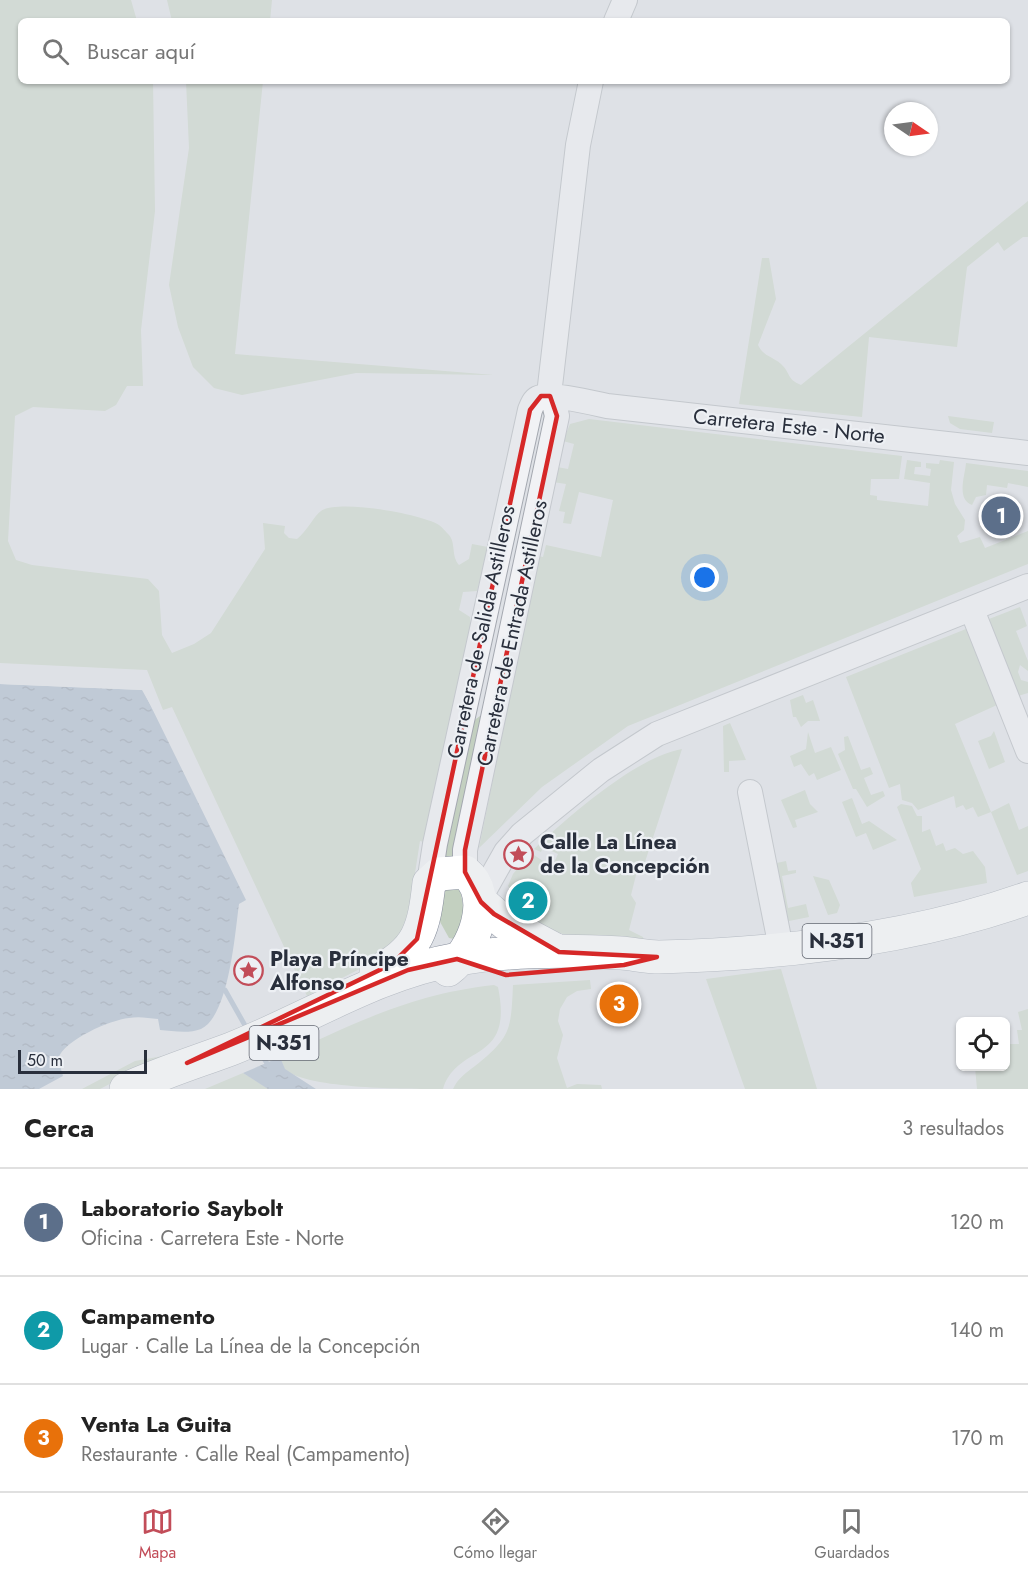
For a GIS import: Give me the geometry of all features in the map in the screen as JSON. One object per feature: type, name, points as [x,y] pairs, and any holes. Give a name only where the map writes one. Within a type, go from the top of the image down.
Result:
[{"type":"highway","points":[[324,1009],[404,955],[417,939],[425,916],[429,883],[439,874],[474,886],[505,923],[559,952]]},
{"type":"highway","points":[[382,1000],[405,982],[442,973],[457,959],[473,934],[474,886]]},
{"type":"highway","name":"N-351","points":[[324,1009],[382,1000],[427,986],[506,975],[624,965],[657,957],[781,948],[921,928],[976,915],[1028,898]]},
{"type":"highway","points":[[425,916],[436,939],[457,959],[467,966],[497,969],[506,975]]},
{"type":"highway","name":"N-351","points":[[126,1089],[180,1076],[408,970],[457,959],[512,952],[623,953],[657,957]]},
{"type":"street","points":[[617,18],[625,0]]},
{"type":"street","name":"Carretera de Entrada Astilleros","points":[[474,886],[465,850],[557,416],[550,396],[578,145],[590,84]]},
{"type":"street","name":"Carretera de Salida Astilleros","points":[[429,883],[435,844],[530,410],[541,396],[550,396]]},
{"type":"street","name":"Carretera Este - Norte","points":[[550,396],[606,406],[1028,453]]},
{"type":"street","points":[[474,886],[553,807],[601,770],[657,734],[1028,586]]},
{"type":"street","points":[[972,610],[1028,751]]},
{"type":"street","points":[[750,792],[781,948]]},
{"type":"highlighted area","points":[[541,396],[550,396],[557,416],[465,850],[465,872],[481,902],[494,914],[559,952],[657,957],[624,965],[506,975],[457,959],[408,970],[187,1063],[392,964],[417,939],[530,410]]},
{"type":"green space","points":[[0,0],[131,0],[136,18],[18,18],[18,84],[153,84],[155,211],[141,330],[143,386],[127,386],[116,405],[105,411],[33,407],[15,416],[8,541],[16,560],[32,565],[148,579],[159,591],[162,635],[172,653],[194,644],[211,633],[265,549],[263,523],[285,526],[284,533],[289,538],[297,539],[321,511],[344,507],[380,509],[416,516],[439,525],[451,538],[455,558],[459,565],[469,559],[472,544],[488,547],[477,591],[463,592],[459,610],[470,617],[471,628],[424,842],[420,841],[407,924],[381,958],[307,996],[172,707],[163,710],[147,670],[0,663]]},
{"type":"green space","points":[[167,0],[272,0],[270,18],[171,18]]},
{"type":"green space","points":[[186,84],[263,84],[235,354],[494,375],[356,373],[242,395],[214,388],[193,367],[178,327],[169,285],[189,148]]},
{"type":"green space","points":[[1028,201],[1028,237],[1023,237],[1004,251],[998,242],[967,267],[957,347],[869,337],[862,417],[739,404],[762,258],[769,258],[776,299],[758,345],[801,385]]},
{"type":"green space","points":[[948,416],[994,422],[992,433],[960,429],[950,423]]},
{"type":"green space","points":[[589,419],[902,456],[899,479],[871,479],[870,495],[877,496],[877,500],[928,506],[930,483],[904,479],[907,460],[921,462],[921,467],[915,467],[914,474],[930,476],[931,469],[926,468],[926,463],[939,464],[940,460],[954,462],[951,490],[955,504],[965,520],[964,530],[957,536],[960,543],[980,537],[985,548],[1028,531],[1028,564],[628,726],[542,787],[479,848],[538,556],[543,557],[546,545],[601,557],[613,500],[579,492],[571,524],[563,523],[565,512],[559,511],[566,484],[553,482],[557,467],[568,469],[574,444],[563,441],[570,424]]},
{"type":"green space","points":[[966,463],[1028,471],[1028,487],[1008,483],[1007,488],[987,485],[986,495],[976,497],[972,505],[964,498],[963,493]]},
{"type":"green space","points":[[1020,607],[1027,626],[1016,631],[1028,661],[1028,671],[1020,665],[1018,672],[1021,680],[1028,682],[1028,693],[1018,696],[989,619]]},
{"type":"green space","points":[[966,629],[997,705],[955,724],[991,812],[978,817],[973,807],[966,810],[963,805],[956,808],[954,796],[918,810],[912,803],[902,800],[900,784],[889,788],[846,677]]},
{"type":"green space","points":[[803,695],[806,703],[813,700],[820,721],[808,721],[801,727],[796,717],[793,717],[790,700]]},
{"type":"green space","points":[[480,716],[483,718],[458,858],[444,864],[443,846],[473,721]]},
{"type":"green space","points":[[730,723],[746,760],[729,761],[729,772],[724,772],[723,726]]},
{"type":"green space","points":[[994,731],[1005,762],[989,769],[978,741],[991,736]]},
{"type":"green space","points":[[808,732],[815,753],[831,747],[841,770],[817,780],[814,773],[809,776],[801,764],[794,767],[790,756],[806,749]]},
{"type":"green space","points":[[848,736],[861,770],[870,767],[873,774],[864,778],[871,795],[883,791],[885,796],[867,807],[856,789],[853,789],[838,754],[845,750],[844,737]]},
{"type":"green space","points":[[682,749],[645,862],[639,863],[631,895],[636,903],[629,930],[643,937],[644,942],[573,937],[536,926],[508,886],[513,874],[531,853],[552,867],[558,854],[543,847],[541,852],[534,849],[548,836],[584,805],[624,776],[664,754]]},
{"type":"green space","points":[[805,790],[810,804],[818,812],[795,820],[797,827],[793,828],[781,800]]},
{"type":"green space","points":[[852,798],[862,824],[869,821],[897,840],[873,850],[866,833],[856,837],[842,802]]},
{"type":"green space","points":[[1009,803],[1019,830],[1028,826],[1028,871],[1017,875],[991,812]]},
{"type":"green space","points":[[901,804],[912,806],[917,816],[922,816],[922,832],[930,829],[936,846],[943,843],[946,851],[955,848],[963,854],[973,851],[985,867],[987,883],[914,897],[911,883],[921,869],[897,807]]},
{"type":"green space","points":[[786,861],[788,871],[796,870],[796,873],[782,876],[788,908],[806,904],[809,917],[784,922],[772,864]]},
{"type":"green space","points":[[813,876],[829,880],[840,905],[837,913],[828,915]]},
{"type":"green space","points":[[450,887],[459,887],[463,907],[462,920],[454,939],[449,938],[439,920],[444,891]]},
{"type":"green space","points":[[781,969],[817,1089],[745,1089],[706,979]]},
{"type":"green space","points":[[590,980],[591,989],[577,991],[567,997],[560,1009],[558,1021],[563,1035],[557,1058],[567,1088],[577,1084],[601,1085],[602,1089],[453,1089],[462,1076],[487,1056],[507,1032],[510,1023],[513,985]]},
{"type":"green space","points":[[494,985],[498,987],[501,1012],[498,1029],[492,1041],[450,1074],[443,1089],[360,1087],[315,1081],[285,1070],[280,1057],[409,1003],[464,989]]},
{"type":"green space","points":[[1028,1009],[1028,1089],[977,1089],[975,1071],[1010,1071],[1010,1044],[1019,1044],[1017,1030],[1022,1030],[1018,1012]]},
{"type":"green space","points":[[163,1056],[100,1089],[82,1089],[135,1061]]},
{"type":"green space","points":[[243,1073],[269,1089],[205,1089]]},
{"type":"water","points":[[0,684],[143,690],[246,900],[239,904],[229,972],[218,1008],[211,1021],[201,1029],[186,1032],[160,1030],[158,1019],[144,1017],[133,1017],[100,1027],[78,1038],[62,1052],[58,1059],[63,1076],[39,1089],[0,1089]]},
{"type":"water","points":[[280,1057],[285,1069],[316,1089],[268,1089],[243,1073]]},
{"type":"pier","points":[[0,681],[143,688],[157,712],[155,713],[142,690],[0,684]]},
{"type":"waterway","points":[[225,990],[247,1029]]},
{"type":"waterway","points":[[259,1051],[270,1068]]},
{"type":"place","name":"Laboratorio Saybolt","points":[[1001,516]]},
{"type":"place","name":"Calle La Línea de la Concepción","points":[[519,854]]},
{"type":"place","name":"Campamento","points":[[528,901]]},
{"type":"place","name":"Playa Príncipe Alfonso","points":[[249,971]]},
{"type":"place","name":"Venta La Guita","points":[[619,1004]]}]
